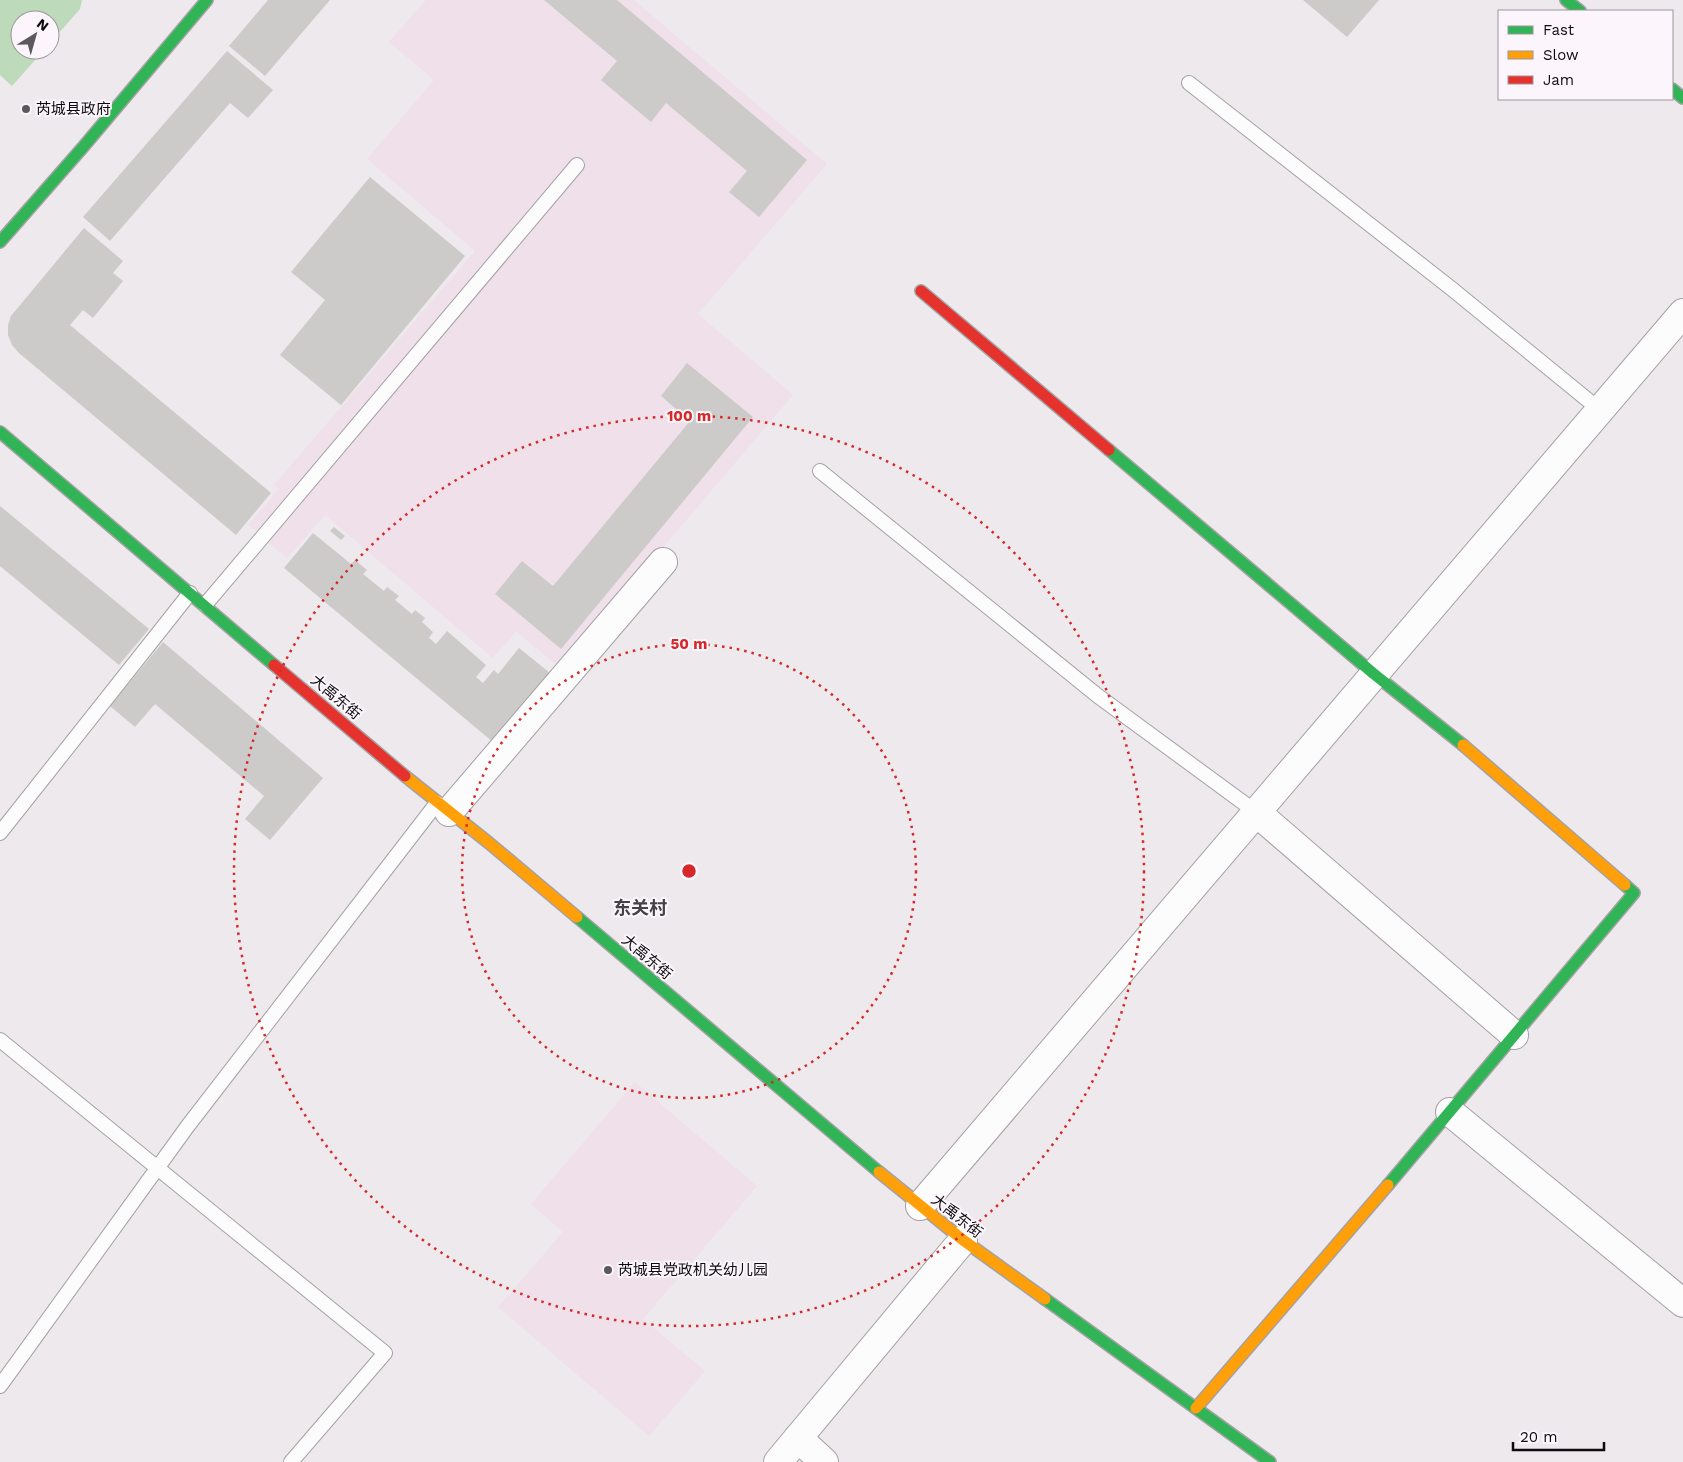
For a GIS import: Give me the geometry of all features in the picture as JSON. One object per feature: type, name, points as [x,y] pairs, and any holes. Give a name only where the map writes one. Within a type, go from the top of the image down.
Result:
[{"type":"street","points":[[0,242],[207,0]]},
{"type":"street","points":[[1566,0],[1579,10]]},
{"type":"street","points":[[1673,90],[1683,98]]},
{"type":"street","points":[[922,291],[1374,674],[1478,756],[1634,893],[1450,1112],[1196,1408]]},
{"type":"street","points":[[920,1206],[1683,313]]},
{"type":"street","name":"大禹东街","points":[[0,432],[443,807],[489,843],[920,1206],[963,1240],[1270,1462]]},
{"type":"street","points":[[443,807],[663,562]]},
{"type":"street","points":[[1256,812],[1514,1036]]},
{"type":"street","points":[[1450,1112],[1683,1303]]},
{"type":"street","points":[[778,1462],[963,1240]]},
{"type":"street","points":[[798,1438],[824,1462]]},
{"type":"lane","points":[[1188,83],[1452,289],[1600,410]]},
{"type":"lane","points":[[205,605],[577,165]]},
{"type":"lane","points":[[820,471],[1098,696],[1256,812]]},
{"type":"lane","points":[[0,833],[190,593]]},
{"type":"lane","points":[[0,1386],[187,1127],[443,807]]},
{"type":"lane","points":[[0,1040],[384,1352],[292,1462]]},
{"type":"shaded area","points":[[426,0],[634,0],[827,164],[698,314],[793,395],[560,668],[516,631],[493,658],[325,515],[287,558],[248,525],[279,489],[274,485],[475,251],[367,159],[434,80],[389,42]]},
{"type":"shaded area","name":"芮城县党政机关幼儿园","points":[[635,1082],[757,1186],[643,1319],[705,1371],[649,1436],[498,1307],[563,1232],[531,1204]]},
{"type":"green space","points":[[0,0],[82,0],[80,9],[60,32],[60,10],[10,10],[10,60],[35,60],[12,86],[0,75]]},
{"type":"building","points":[[268,0],[330,0],[265,76],[229,46]]},
{"type":"building","points":[[544,0],[617,0],[807,160],[759,217],[729,192],[747,171],[666,103],[651,122],[601,80],[617,61]]},
{"type":"building","points":[[1303,0],[1379,0],[1347,37]]},
{"type":"building","points":[[227,51],[273,90],[248,118],[230,103],[110,241],[83,217]]},
{"type":"building","points":[[370,177],[465,256],[341,405],[280,355],[325,300],[291,272]]},
{"type":"building","points":[[84,228],[123,261],[113,273],[123,281],[93,318],[83,310],[70,325],[271,493],[236,535],[19,353],[12,345],[8,335],[8,325],[11,316]]},
{"type":"building","points":[[687,363],[753,417],[561,649],[495,594],[522,561],[553,586],[690,421],[661,396]]},
{"type":"building","points":[[0,506],[149,629],[119,665],[0,566]]},
{"type":"building","points":[[334,527],[345,536],[341,540],[330,531]]},
{"type":"building","points":[[313,533],[351,564],[355,560],[367,570],[363,574],[384,591],[387,587],[399,596],[395,600],[412,614],[415,610],[425,618],[422,622],[433,632],[429,638],[436,644],[447,631],[486,665],[476,677],[483,683],[494,670],[498,674],[519,648],[550,673],[493,742],[284,568]]},
{"type":"building","points":[[163,642],[323,778],[270,840],[245,819],[264,796],[155,704],[135,727],[110,706]]},
{"type":"traffic: fast","points":[[0,242],[207,0]]},
{"type":"traffic: fast","points":[[1566,0],[1579,10]]},
{"type":"traffic: fast","points":[[1673,90],[1683,98]]},
{"type":"traffic: fast","points":[[0,432],[274,665]]},
{"type":"traffic: fast","points":[[1109,450],[1374,674],[1463,745]]},
{"type":"traffic: fast","points":[[1388,1185],[1634,893],[1625,885]]},
{"type":"traffic: fast","points":[[577,917],[879,1172]]},
{"type":"traffic: fast","points":[[1045,1299],[1270,1462]]},
{"type":"traffic: slow","points":[[1463,745],[1625,885]]},
{"type":"traffic: slow","points":[[405,776],[577,917]]},
{"type":"traffic: slow","points":[[879,1172],[963,1240],[1045,1299]]},
{"type":"traffic: slow","points":[[1196,1408],[1388,1185]]},
{"type":"traffic: jam","points":[[921,291],[1109,450]]},
{"type":"traffic: jam","points":[[274,665],[405,776]]},
{"type":"place","name":"芮城县政府","points":[[26,109]]},
{"type":"place","name":"芮城县党政机关幼儿园","points":[[608,1270]]},
{"type":"district","name":"东关村","points":[[640,907]]}]
